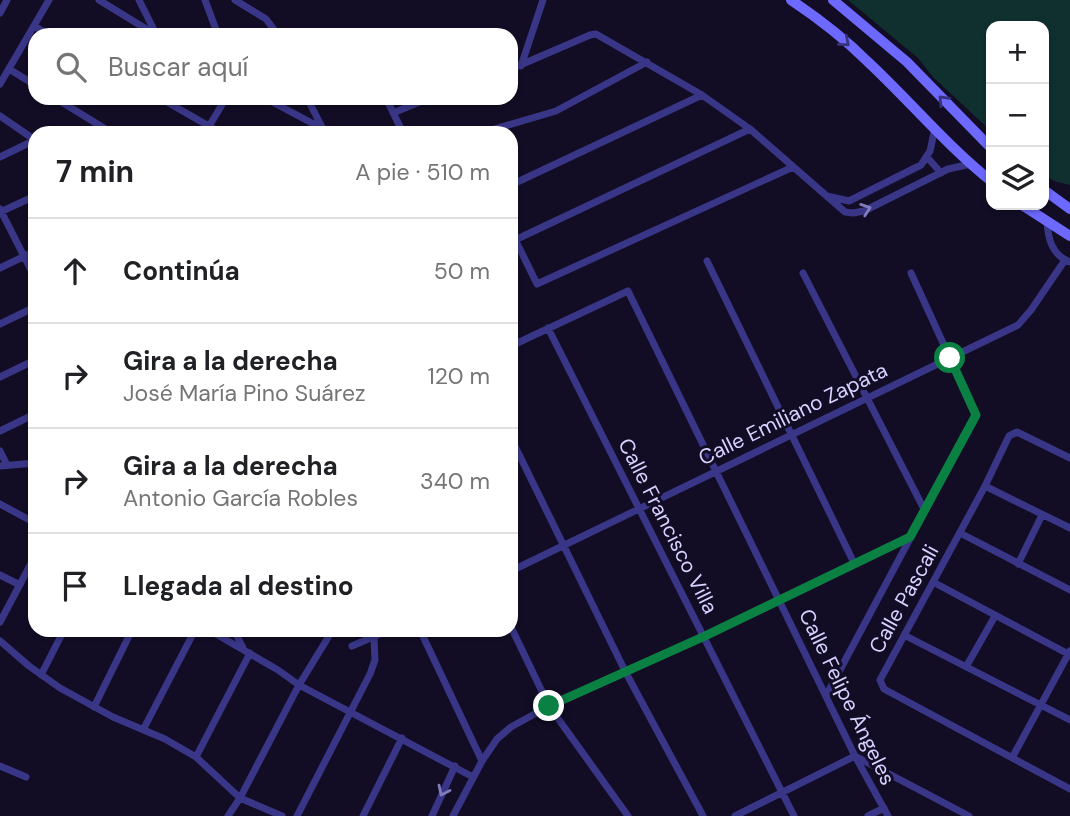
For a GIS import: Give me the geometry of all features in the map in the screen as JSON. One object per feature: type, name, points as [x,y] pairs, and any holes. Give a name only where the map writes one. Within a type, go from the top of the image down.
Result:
[{"type":"main road","points":[[791,0],[865,59],[986,177]]},
{"type":"main road","points":[[833,0],[907,62],[990,147]]},
{"type":"main road","points":[[1049,194],[1070,209]]},
{"type":"main road","points":[[1029,210],[1070,236]]},
{"type":"street","points":[[0,13],[8,0]]},
{"type":"street","points":[[38,28],[34,26],[49,0]]},
{"type":"street","points":[[99,0],[145,28]]},
{"type":"street","points":[[139,0],[153,28]]},
{"type":"street","points":[[205,0],[215,28]]},
{"type":"street","points":[[235,0],[266,19],[273,28]]},
{"type":"street","points":[[521,66],[542,0]]},
{"type":"street","points":[[518,67],[590,34],[604,37],[702,95],[750,129],[845,212],[864,211],[948,169],[971,164]]},
{"type":"street","points":[[0,84],[28,36]]},
{"type":"street","points":[[505,126],[556,111],[647,62]]},
{"type":"street","points":[[9,69],[28,81]]},
{"type":"street","points":[[518,182],[702,95]]},
{"type":"street","points":[[66,105],[101,126]]},
{"type":"street","points":[[170,105],[201,126]]},
{"type":"street","points":[[209,126],[222,105]]},
{"type":"street","points":[[278,105],[315,126]]},
{"type":"street","points":[[311,105],[321,126]]},
{"type":"street","points":[[389,105],[400,126]]},
{"type":"street","points":[[393,113],[412,105]]},
{"type":"street","points":[[0,116],[28,135]]},
{"type":"street","points":[[826,196],[849,201],[921,165],[927,157],[935,128]]},
{"type":"street","points":[[518,239],[750,129]]},
{"type":"street","points":[[0,158],[28,144]]},
{"type":"street","points":[[927,157],[941,173]]},
{"type":"street","points":[[518,246],[537,284],[793,167]]},
{"type":"street","points":[[893,180],[901,193]]},
{"type":"street","points":[[28,199],[0,211],[28,263]]},
{"type":"street","points":[[1047,222],[1047,237],[1054,250],[1067,261]]},
{"type":"street","points":[[0,268],[28,254]]},
{"type":"street","points":[[707,261],[854,563]]},
{"type":"street","name":"Calle Emiliano Zapata","points":[[518,568],[1018,325],[1067,261]]},
{"type":"street","points":[[803,273],[925,511]]},
{"type":"street","points":[[826,696],[976,415],[911,273]]},
{"type":"street","name":"Calle Felipe Ángeles","points":[[548,328],[628,291],[855,756],[886,812]]},
{"type":"street","points":[[0,324],[28,310]]},
{"type":"street","points":[[518,343],[548,328]]},
{"type":"street","name":"Calle Francisco Villa","points":[[548,328],[637,508],[705,636],[793,816]]},
{"type":"street","points":[[0,377],[28,363]]},
{"type":"street","points":[[0,431],[28,417]]},
{"type":"street","name":"Calle Pascali","points":[[1070,458],[1023,434],[1013,432],[880,680],[884,689],[1070,789]]},
{"type":"street","points":[[0,451],[4,465],[28,463]]},
{"type":"street","points":[[518,452],[625,671],[703,816]]},
{"type":"street","points":[[985,486],[1070,528]]},
{"type":"street","points":[[0,504],[28,519]]},
{"type":"street","points":[[1018,564],[1042,515]]},
{"type":"street","points":[[960,533],[1070,590]]},
{"type":"street","points":[[453,816],[482,761],[504,732],[549,706],[705,636],[910,537]]},
{"type":"street","points":[[0,622],[28,570]]},
{"type":"street","points":[[0,575],[20,585]]},
{"type":"street","points":[[933,582],[1069,654],[1012,758]]},
{"type":"street","points":[[965,667],[995,616]]},
{"type":"street","points":[[904,635],[1070,720]]},
{"type":"street","points":[[41,675],[60,637]]},
{"type":"street","points":[[94,707],[129,637]]},
{"type":"street","points":[[143,730],[191,637]]},
{"type":"street","points":[[222,637],[299,685],[473,777]]},
{"type":"street","points":[[238,637],[247,651]]},
{"type":"street","points":[[228,816],[325,637]]},
{"type":"street","points":[[423,637],[482,761]]},
{"type":"street","points":[[516,637],[549,706],[628,816]]},
{"type":"street","points":[[297,816],[373,667],[374,638],[352,646]]},
{"type":"street","points":[[0,641],[41,675],[94,707],[196,757],[240,798],[282,816]]},
{"type":"street","points":[[196,757],[247,651]]},
{"type":"street","points":[[363,816],[402,738]]},
{"type":"street","points":[[736,816],[855,756],[969,816]]},
{"type":"street","points":[[0,766],[26,777]]},
{"type":"street","points":[[432,816],[455,766]]},
{"type":"street","points":[[869,816],[886,812]]},
{"type":"green space","points":[[848,0],[1070,0],[1070,185],[1049,178],[1049,21],[986,21],[986,126],[933,77],[918,58]]},
{"type":"route","points":[[549,706],[705,636],[910,537],[976,415],[950,358]]}]
